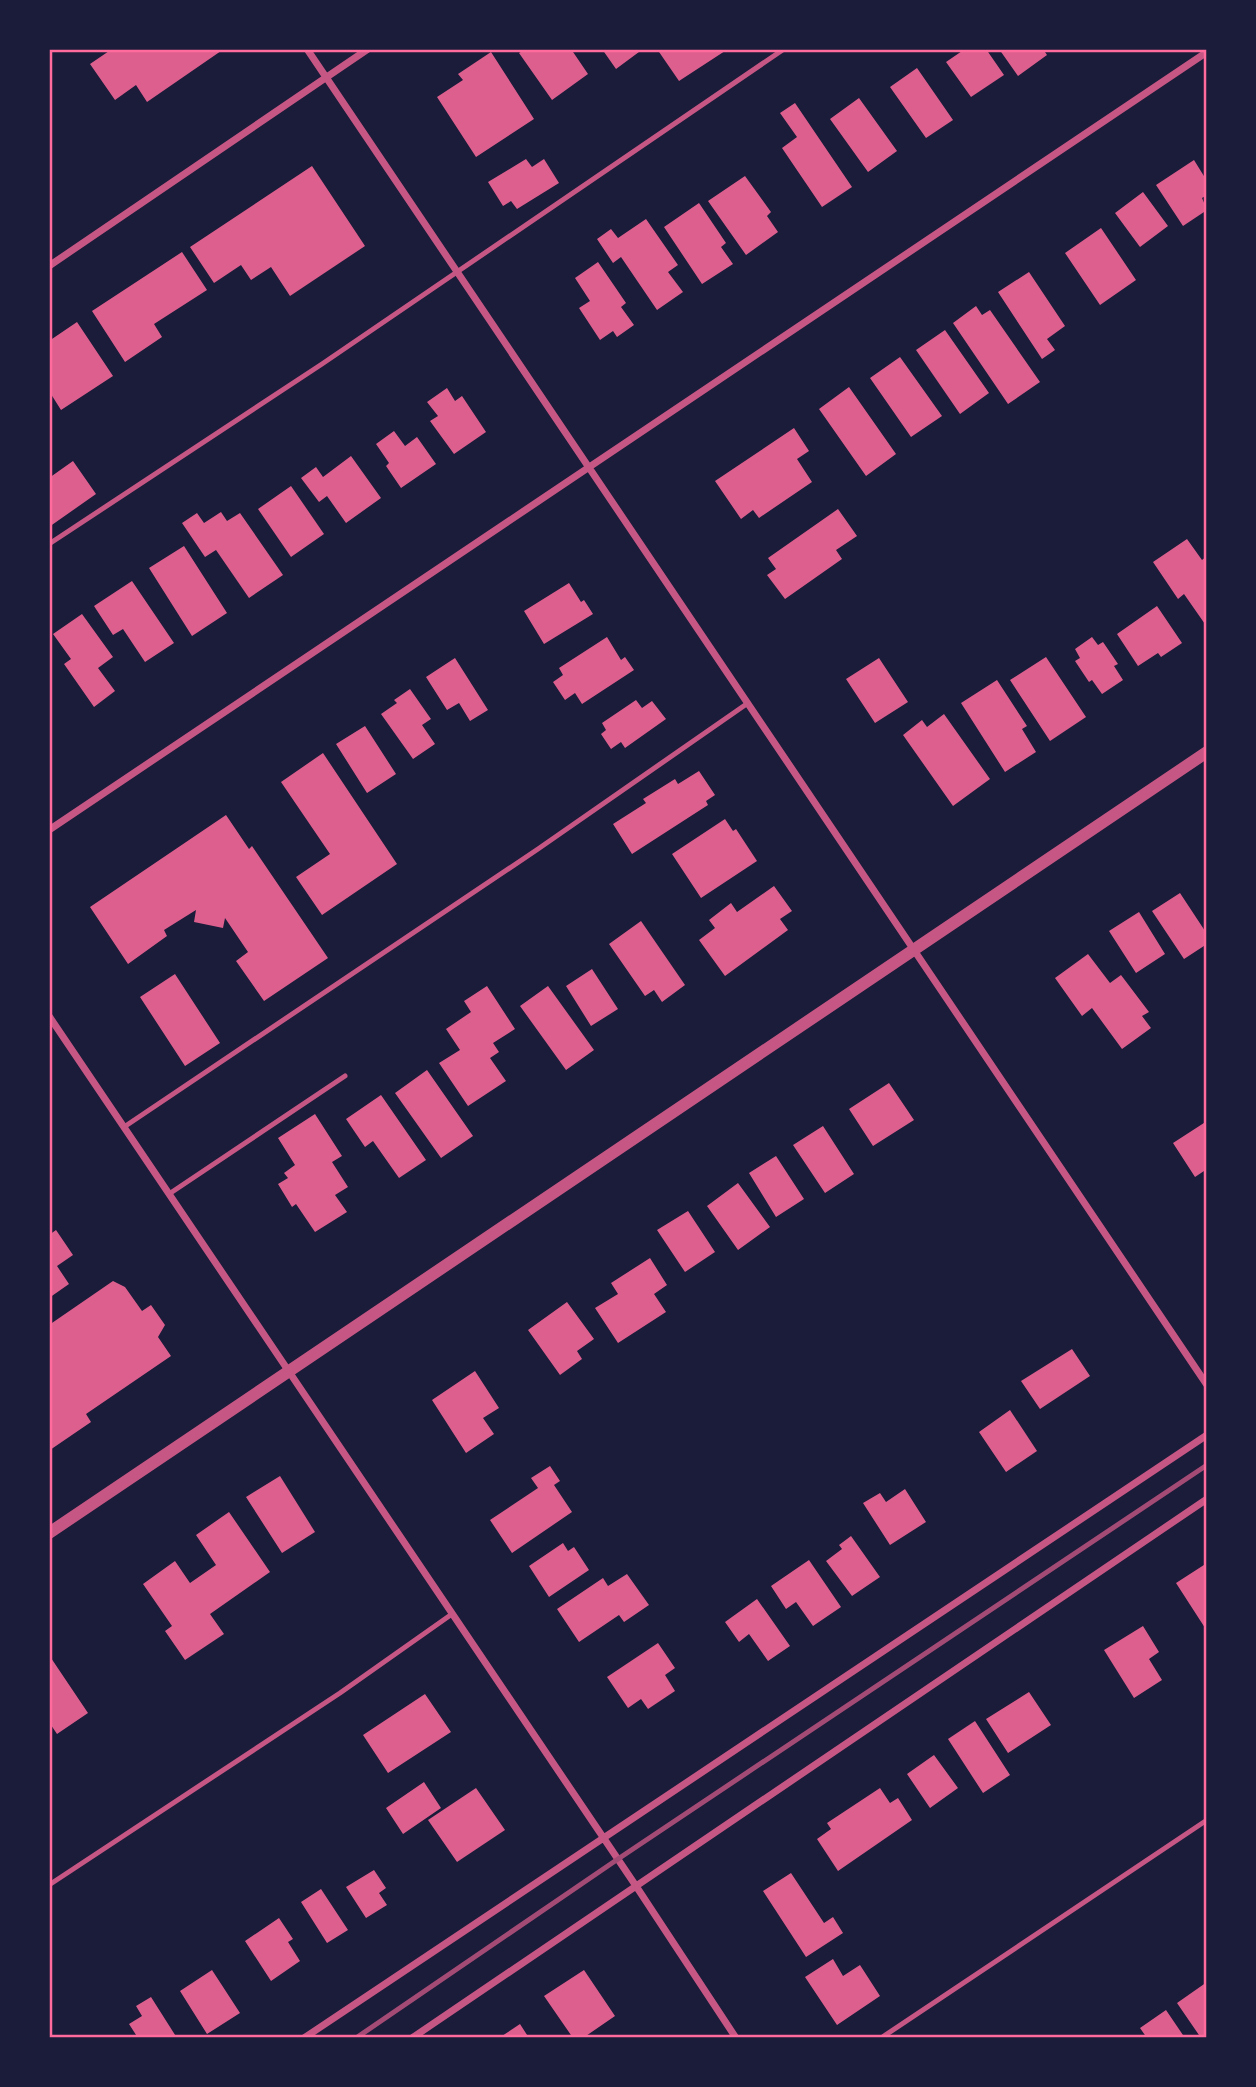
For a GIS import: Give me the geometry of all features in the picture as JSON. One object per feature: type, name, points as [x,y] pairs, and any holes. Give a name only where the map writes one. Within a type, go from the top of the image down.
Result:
[{"type":"street","points":[[307,49],[1207,1385]]},
{"type":"street","points":[[49,266],[368,49]]},
{"type":"street","points":[[49,830],[1207,52]]},
{"type":"street","points":[[49,1533],[1207,752]]},
{"type":"street","points":[[49,1016],[736,2038]]},
{"type":"street","points":[[304,2038],[1207,1435]]},
{"type":"street","points":[[412,2038],[1207,1499]]},
{"type":"lane","points":[[49,544],[322,364],[784,49]]},
{"type":"lane","points":[[124,1127],[527,856],[747,703]]},
{"type":"lane","points":[[169,1194],[345,1076]]},
{"type":"lane","points":[[49,1885],[340,1693],[452,1614]]},
{"type":"lane","points":[[880,2038],[1207,1820]]},
{"type":"building","points":[[112,49],[221,51],[147,102],[136,85],[115,100],[90,64]]},
{"type":"building","points":[[525,49],[571,49],[588,74],[552,100],[519,53]]},
{"type":"building","points":[[602,49],[643,49],[616,69]]},
{"type":"building","points":[[657,49],[724,49],[725,51],[679,81]]},
{"type":"building","points":[[965,49],[986,49],[1004,75],[971,97],[946,62]]},
{"type":"building","points":[[999,49],[1043,49],[1047,55],[1018,76]]},
{"type":"building","points":[[491,52],[534,119],[476,157],[437,97],[463,80],[458,74]]},
{"type":"building","points":[[917,68],[953,120],[926,138],[890,87]]},
{"type":"building","points":[[859,98],[897,151],[868,172],[830,119]]},
{"type":"building","points":[[795,103],[852,187],[822,207],[782,148],[797,137],[780,113]]},
{"type":"building","points":[[526,159],[532,167],[544,159],[559,183],[517,209],[511,201],[503,206],[488,182]]},
{"type":"building","points":[[1194,160],[1207,181],[1207,195],[1202,198],[1207,210],[1183,226],[1156,185]]},
{"type":"building","points":[[312,166],[365,246],[290,296],[271,267],[251,280],[241,265],[214,283],[190,247]]},
{"type":"building","points":[[745,176],[771,212],[767,216],[778,232],[746,255],[708,201]]},
{"type":"building","points":[[1143,192],[1168,226],[1140,247],[1115,213]]},
{"type":"building","points":[[699,203],[726,243],[721,247],[733,264],[702,284],[664,227]]},
{"type":"building","points":[[646,219],[678,265],[668,272],[683,292],[657,310],[621,257],[613,263],[597,239],[611,229],[618,238]]},
{"type":"building","points":[[1101,228],[1136,280],[1100,305],[1065,253]]},
{"type":"building","points":[[182,252],[207,290],[154,324],[162,337],[125,362],[92,311]]},
{"type":"building","points":[[598,262],[626,303],[621,307],[634,325],[617,337],[613,331],[600,340],[579,308],[590,301],[575,278]]},
{"type":"building","points":[[1029,272],[1065,326],[1047,339],[1055,350],[1042,359],[998,292]]},
{"type":"building","points":[[976,306],[982,315],[990,310],[1040,382],[1008,404],[953,323]]},
{"type":"building","points":[[77,322],[113,376],[61,410],[49,391],[49,341]]},
{"type":"building","points":[[945,330],[989,393],[960,414],[916,350]]},
{"type":"building","points":[[900,357],[942,416],[911,437],[870,378]]},
{"type":"building","points":[[849,387],[896,454],[866,476],[819,409]]},
{"type":"building","points":[[447,388],[455,401],[462,396],[486,432],[454,454],[430,421],[438,416],[427,402]]},
{"type":"building","points":[[794,428],[809,451],[797,459],[812,482],[759,518],[753,510],[741,519],[715,481]]},
{"type":"building","points":[[394,431],[405,446],[417,437],[436,464],[401,488],[386,466],[389,463],[376,444]]},
{"type":"building","points":[[351,456],[381,498],[346,523],[327,496],[319,502],[301,478],[316,467],[323,477]]},
{"type":"building","points":[[73,461],[96,494],[49,527],[49,478]]},
{"type":"building","points":[[291,486],[324,534],[291,557],[258,509]]},
{"type":"building","points":[[838,509],[857,536],[836,550],[842,559],[785,599],[767,575],[776,569],[768,558]]},
{"type":"building","points":[[221,512],[227,521],[240,513],[283,575],[249,598],[216,550],[205,557],[182,523],[197,513],[204,523]]},
{"type":"building","points":[[1187,539],[1202,560],[1207,556],[1207,627],[1184,594],[1178,599],[1153,562]]},
{"type":"building","points":[[184,546],[227,613],[192,636],[149,568]]},
{"type":"building","points":[[132,581],[174,643],[145,662],[123,629],[113,635],[94,606]]},
{"type":"building","points":[[569,583],[581,602],[584,600],[593,614],[544,644],[524,611]]},
{"type":"building","points":[[1157,606],[1182,643],[1161,657],[1158,653],[1138,666],[1117,634]]},
{"type":"building","points":[[82,614],[113,657],[98,668],[115,691],[94,707],[64,664],[71,659],[53,634]]},
{"type":"building","points":[[607,637],[621,660],[625,657],[634,670],[582,704],[575,693],[565,700],[553,682],[563,675],[559,668]]},
{"type":"building","points":[[1092,637],[1098,645],[1103,642],[1118,664],[1114,666],[1123,680],[1102,694],[1092,680],[1089,682],[1075,661],[1080,658],[1075,649]]},
{"type":"building","points":[[1046,657],[1086,717],[1050,741],[1010,680]]},
{"type":"building","points":[[455,658],[488,710],[470,721],[459,703],[447,710],[426,677]]},
{"type":"building","points":[[879,658],[908,702],[875,723],[846,679]]},
{"type":"building","points":[[997,680],[1027,726],[1022,729],[1036,752],[1005,772],[961,703]]},
{"type":"building","points":[[410,689],[431,719],[422,725],[435,744],[413,759],[381,714],[397,703],[394,700]]},
{"type":"building","points":[[636,700],[642,708],[652,701],[666,719],[625,748],[621,742],[611,749],[601,734],[606,730],[602,723]]},
{"type":"building","points":[[944,714],[990,779],[953,806],[903,735],[922,720],[927,727]]},
{"type":"building","points":[[365,726],[396,774],[367,793],[336,744]]},
{"type":"building","points":[[323,753],[397,864],[322,915],[296,877],[330,854],[281,782]]},
{"type":"building","points":[[699,771],[715,795],[706,801],[708,805],[632,854],[613,824],[646,803],[643,799],[675,779],[678,784]]},
{"type":"building","points":[[226,815],[249,849],[252,846],[328,958],[264,1001],[236,961],[248,952],[225,918],[223,928],[194,922],[196,910],[164,930],[167,936],[128,964],[90,907]]},
{"type":"building","points":[[725,819],[733,831],[736,829],[757,861],[701,898],[672,854]]},
{"type":"building","points":[[774,886],[792,911],[780,919],[788,930],[725,976],[699,940],[715,928],[709,920],[731,903],[737,912]]},
{"type":"building","points":[[1180,893],[1207,934],[1207,944],[1184,959],[1152,911]]},
{"type":"building","points":[[1139,912],[1165,954],[1136,973],[1109,931]]},
{"type":"building","points":[[641,921],[685,985],[662,1002],[654,990],[645,996],[609,944]]},
{"type":"building","points":[[1088,954],[1110,983],[1121,975],[1149,1012],[1142,1016],[1151,1028],[1122,1049],[1092,1008],[1082,1016],[1055,978]]},
{"type":"building","points":[[592,969],[618,1009],[591,1026],[566,986]]},
{"type":"building","points":[[175,974],[220,1043],[185,1066],[140,997]]},
{"type":"building","points":[[487,986],[515,1029],[493,1043],[499,1052],[490,1058],[506,1081],[468,1106],[439,1063],[460,1050],[446,1029],[471,1012],[464,1001]]},
{"type":"building","points":[[548,986],[594,1050],[566,1070],[520,1006]]},
{"type":"building","points":[[427,1070],[473,1136],[441,1158],[395,1093]]},
{"type":"building","points":[[889,1083],[914,1120],[873,1146],[849,1109]]},
{"type":"building","points":[[381,1095],[426,1160],[399,1178],[373,1141],[365,1147],[346,1119]]},
{"type":"building","points":[[315,1114],[342,1156],[332,1162],[348,1187],[335,1195],[347,1212],[315,1232],[296,1204],[292,1207],[278,1184],[288,1178],[284,1173],[295,1165],[278,1138]]},
{"type":"building","points":[[1207,1121],[1207,1169],[1195,1177],[1173,1143]]},
{"type":"building","points":[[823,1126],[854,1174],[825,1193],[793,1145]]},
{"type":"building","points":[[776,1156],[804,1199],[776,1217],[749,1173]]},
{"type":"building","points":[[738,1183],[770,1227],[738,1250],[707,1206]]},
{"type":"building","points":[[688,1211],[715,1252],[685,1272],[657,1230]]},
{"type":"building","points":[[56,1230],[73,1255],[57,1266],[69,1284],[49,1298],[49,1235]]},
{"type":"building","points":[[650,1258],[667,1285],[654,1294],[666,1312],[618,1343],[595,1308],[618,1294],[611,1283]]},
{"type":"building","points":[[113,1281],[125,1287],[142,1311],[151,1305],[165,1325],[158,1337],[171,1356],[86,1414],[91,1422],[50,1450],[49,1325]]},
{"type":"building","points":[[567,1302],[594,1339],[577,1351],[582,1359],[560,1375],[528,1330]]},
{"type":"building","points":[[1072,1349],[1090,1376],[1040,1409],[1021,1381]]},
{"type":"building","points":[[475,1371],[499,1408],[483,1418],[494,1434],[466,1453],[432,1400]]},
{"type":"building","points":[[1010,1410],[1037,1451],[1006,1472],[979,1432]]},
{"type":"building","points":[[550,1466],[560,1481],[554,1485],[572,1512],[512,1553],[490,1520],[538,1488],[531,1478]]},
{"type":"building","points":[[280,1476],[315,1532],[282,1553],[246,1497]]},
{"type":"building","points":[[905,1489],[926,1522],[890,1545],[863,1503],[880,1493],[886,1502]]},
{"type":"building","points":[[229,1512],[270,1572],[210,1614],[224,1634],[185,1660],[165,1631],[172,1626],[143,1584],[175,1561],[190,1583],[216,1565],[196,1535]]},
{"type":"building","points":[[851,1536],[880,1577],[852,1596],[826,1561],[842,1549],[839,1545]]},
{"type":"building","points":[[563,1543],[568,1551],[574,1547],[589,1570],[549,1597],[529,1566]]},
{"type":"building","points":[[809,1560],[841,1607],[813,1626],[796,1602],[786,1609],[771,1586]]},
{"type":"building","points":[[1207,1563],[1207,1631],[1176,1583]]},
{"type":"building","points":[[627,1574],[649,1605],[624,1622],[619,1615],[579,1642],[557,1609],[603,1578],[608,1586]]},
{"type":"building","points":[[757,1599],[790,1646],[768,1661],[749,1634],[739,1642],[725,1622]]},
{"type":"building","points":[[1143,1626],[1159,1652],[1149,1659],[1162,1680],[1134,1698],[1104,1650]]},
{"type":"building","points":[[658,1643],[675,1668],[665,1675],[675,1691],[648,1709],[641,1699],[628,1708],[607,1677]]},
{"type":"building","points":[[49,1655],[88,1713],[57,1734],[49,1722]]},
{"type":"building","points":[[1029,1692],[1051,1725],[1008,1753],[986,1719]]},
{"type":"building","points":[[425,1694],[451,1732],[388,1773],[363,1735]]},
{"type":"building","points":[[975,1721],[1010,1775],[983,1793],[948,1739]]},
{"type":"building","points":[[934,1755],[958,1788],[930,1808],[907,1774]]},
{"type":"building","points":[[424,1782],[441,1808],[403,1834],[386,1808]]},
{"type":"building","points":[[476,1788],[505,1830],[457,1862],[428,1820]]},
{"type":"building","points":[[880,1788],[890,1803],[898,1798],[912,1820],[838,1871],[817,1839],[831,1829],[827,1823]]},
{"type":"building","points":[[374,1870],[386,1888],[379,1893],[387,1905],[366,1918],[346,1887]]},
{"type":"building","points":[[791,1873],[824,1923],[833,1917],[843,1933],[806,1957],[763,1891]]},
{"type":"building","points":[[321,1889],[348,1930],[327,1943],[301,1902]]},
{"type":"building","points":[[279,1918],[293,1939],[288,1942],[300,1961],[271,1981],[245,1941]]},
{"type":"building","points":[[833,1959],[843,1976],[860,1965],[880,1996],[837,2025],[805,1977]]},
{"type":"building","points":[[212,1970],[240,2013],[207,2034],[180,1991]]},
{"type":"building","points":[[584,1970],[615,2016],[583,2038],[573,2038],[544,1996]]},
{"type":"building","points":[[1207,1982],[1207,2038],[1201,2038],[1177,2003]]},
{"type":"building","points":[[151,1997],[177,2038],[138,2038],[129,2024],[142,2016],[136,2006]]},
{"type":"building","points":[[1166,2010],[1185,2038],[1147,2038],[1140,2028]]},
{"type":"building","points":[[520,2024],[529,2038],[499,2038]]},
{"type":"railway","points":[[356,2038],[618,1859],[1207,1465]]}]
